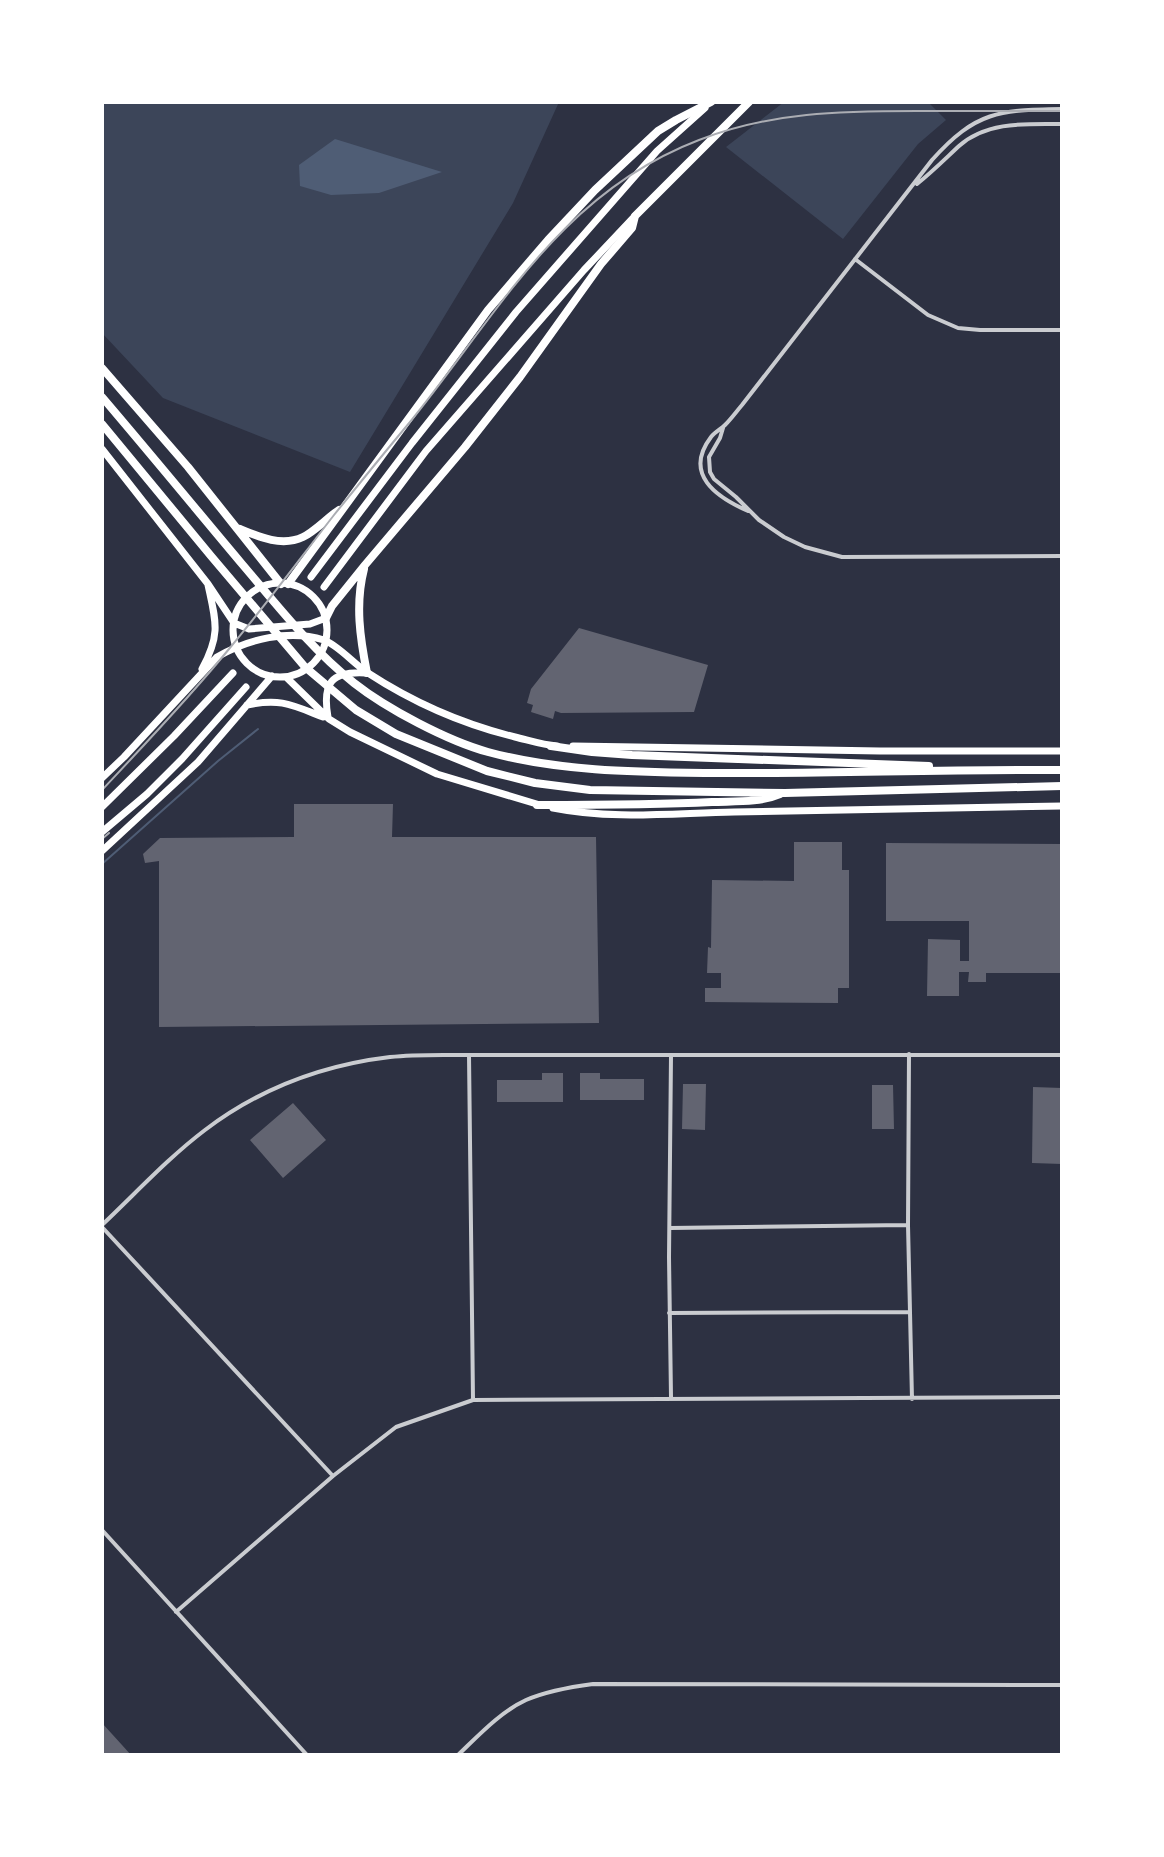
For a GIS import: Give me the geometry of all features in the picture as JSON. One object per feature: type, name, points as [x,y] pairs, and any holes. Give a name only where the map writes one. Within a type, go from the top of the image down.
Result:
[{"type":"highway","points":[[102,368],[284,584],[488,310],[548,240],[640,147],[676,120],[711,102]]},
{"type":"highway","points":[[326,618],[365,565],[520,377],[601,264],[632,228],[635,216],[749,102]]},
{"type":"highway","points":[[102,397],[310,642],[355,684],[418,723],[486,751],[523,760],[587,768],[669,772],[1062,770]]},
{"type":"highway","points":[[102,424],[305,667],[356,710],[396,734],[487,771],[535,783],[590,790],[785,793],[1062,786]]},
{"type":"highway","points":[[237,527],[263,538],[284,541],[303,537],[343,508]]},
{"type":"highway","points":[[365,565],[358,591],[367,673]]},
{"type":"highway","points":[[551,746],[632,755],[998,769]]},
{"type":"highway","points":[[537,805],[747,801],[785,793]]},
{"type":"main road","points":[[311,577],[516,312],[657,151],[711,102]]},
{"type":"main road","points":[[324,587],[426,451],[594,258],[635,216]]},
{"type":"main road","points":[[102,449],[208,584],[234,623],[249,629],[310,624],[326,618]]},
{"type":"main road","points":[[187,691],[212,649],[215,634],[208,584]]},
{"type":"main road","points":[[284,584],[301,588],[312,596],[326,618],[326,641],[318,659],[302,672],[286,677],[253,669],[240,655],[233,634],[242,603],[250,595],[270,585],[284,584]]},
{"type":"main road","points":[[102,778],[217,657],[252,640],[296,636],[326,641],[367,673],[431,708],[470,725],[551,746],[1062,751]]},
{"type":"main road","points":[[102,807],[233,673]]},
{"type":"main road","points":[[329,719],[325,702],[331,680],[336,675],[367,673]]},
{"type":"main road","points":[[102,851],[198,762],[272,676]]},
{"type":"main road","points":[[286,677],[329,719]]},
{"type":"main road","points":[[102,832],[182,759],[246,687]]},
{"type":"main road","points":[[247,705],[267,701],[285,702],[329,719],[437,774],[537,805],[576,812],[622,816],[1062,806]]},
{"type":"street","points":[[1062,109],[995,113],[955,135],[723,428],[713,434],[700,462],[703,478],[708,485],[731,503],[748,511],[784,537],[805,547],[842,557],[1062,556]]},
{"type":"street","points":[[911,189],[939,167],[960,144],[985,130],[1010,125],[1062,124]]},
{"type":"street","points":[[855,259],[928,315],[958,328],[1062,330]]},
{"type":"street","points":[[723,428],[709,457],[710,472],[748,511]]},
{"type":"street","points":[[909,1054],[908,1225],[912,1399]]},
{"type":"street","points":[[469,1055],[473,1400]]},
{"type":"street","points":[[333,1476],[102,1226],[207,1129],[280,1086],[323,1070],[392,1057],[1062,1055]]},
{"type":"street","points":[[671,1056],[671,1398]]},
{"type":"street","points":[[670,1228],[908,1225]]},
{"type":"street","points":[[669,1313],[910,1312]]},
{"type":"street","points":[[176,1612],[333,1476],[396,1427],[473,1400],[1062,1397]]},
{"type":"street","points":[[102,1530],[307,1755]]},
{"type":"street","points":[[458,1755],[508,1711],[525,1701],[558,1689],[593,1684],[1062,1685]]},
{"type":"shaded area","points":[[102,102],[559,102],[513,203],[350,472],[163,398],[102,333]]},
{"type":"shaded area","points":[[784,102],[928,102],[946,120],[918,144],[843,239],[726,147]]},
{"type":"shaded area","points":[[335,139],[442,172],[379,193],[331,195],[300,186],[299,165]]},
{"type":"building","points":[[579,628],[708,665],[694,712],[555,711],[553,719],[531,712],[533,705],[527,703],[531,689]]},
{"type":"building","points":[[294,804],[393,804],[392,837],[596,837],[599,1023],[159,1027],[159,861],[145,863],[143,854],[160,838],[294,837]]},
{"type":"building","points":[[794,842],[842,842],[842,870],[849,870],[849,988],[838,988],[838,1003],[705,1002],[705,988],[721,988],[721,973],[707,973],[708,947],[711,948],[712,880],[794,881]]},
{"type":"building","points":[[886,843],[1062,844],[1062,973],[986,973],[986,982],[968,982],[969,972],[959,972],[959,996],[927,996],[928,939],[960,940],[960,961],[969,961],[969,921],[886,921]]},
{"type":"building","points":[[542,1073],[563,1073],[563,1102],[497,1102],[497,1080],[542,1080]]},
{"type":"building","points":[[580,1073],[600,1073],[600,1079],[644,1079],[644,1100],[580,1100]]},
{"type":"building","points":[[683,1084],[706,1084],[705,1130],[682,1129]]},
{"type":"building","points":[[872,1085],[893,1085],[894,1129],[872,1129]]},
{"type":"building","points":[[1033,1087],[1062,1088],[1062,1164],[1032,1163]]},
{"type":"building","points":[[293,1103],[326,1140],[283,1178],[250,1140]]},
{"type":"building","points":[[102,1723],[122,1745],[131,1755],[102,1755]]},
{"type":"waterway","points":[[102,864],[258,729]]},
{"type":"railway","points":[[102,790],[183,703],[242,633],[535,260],[608,191],[650,163],[699,140],[779,119],[861,112],[1062,111]]},
{"type":"railway","points":[[102,839],[109,833]]}]
